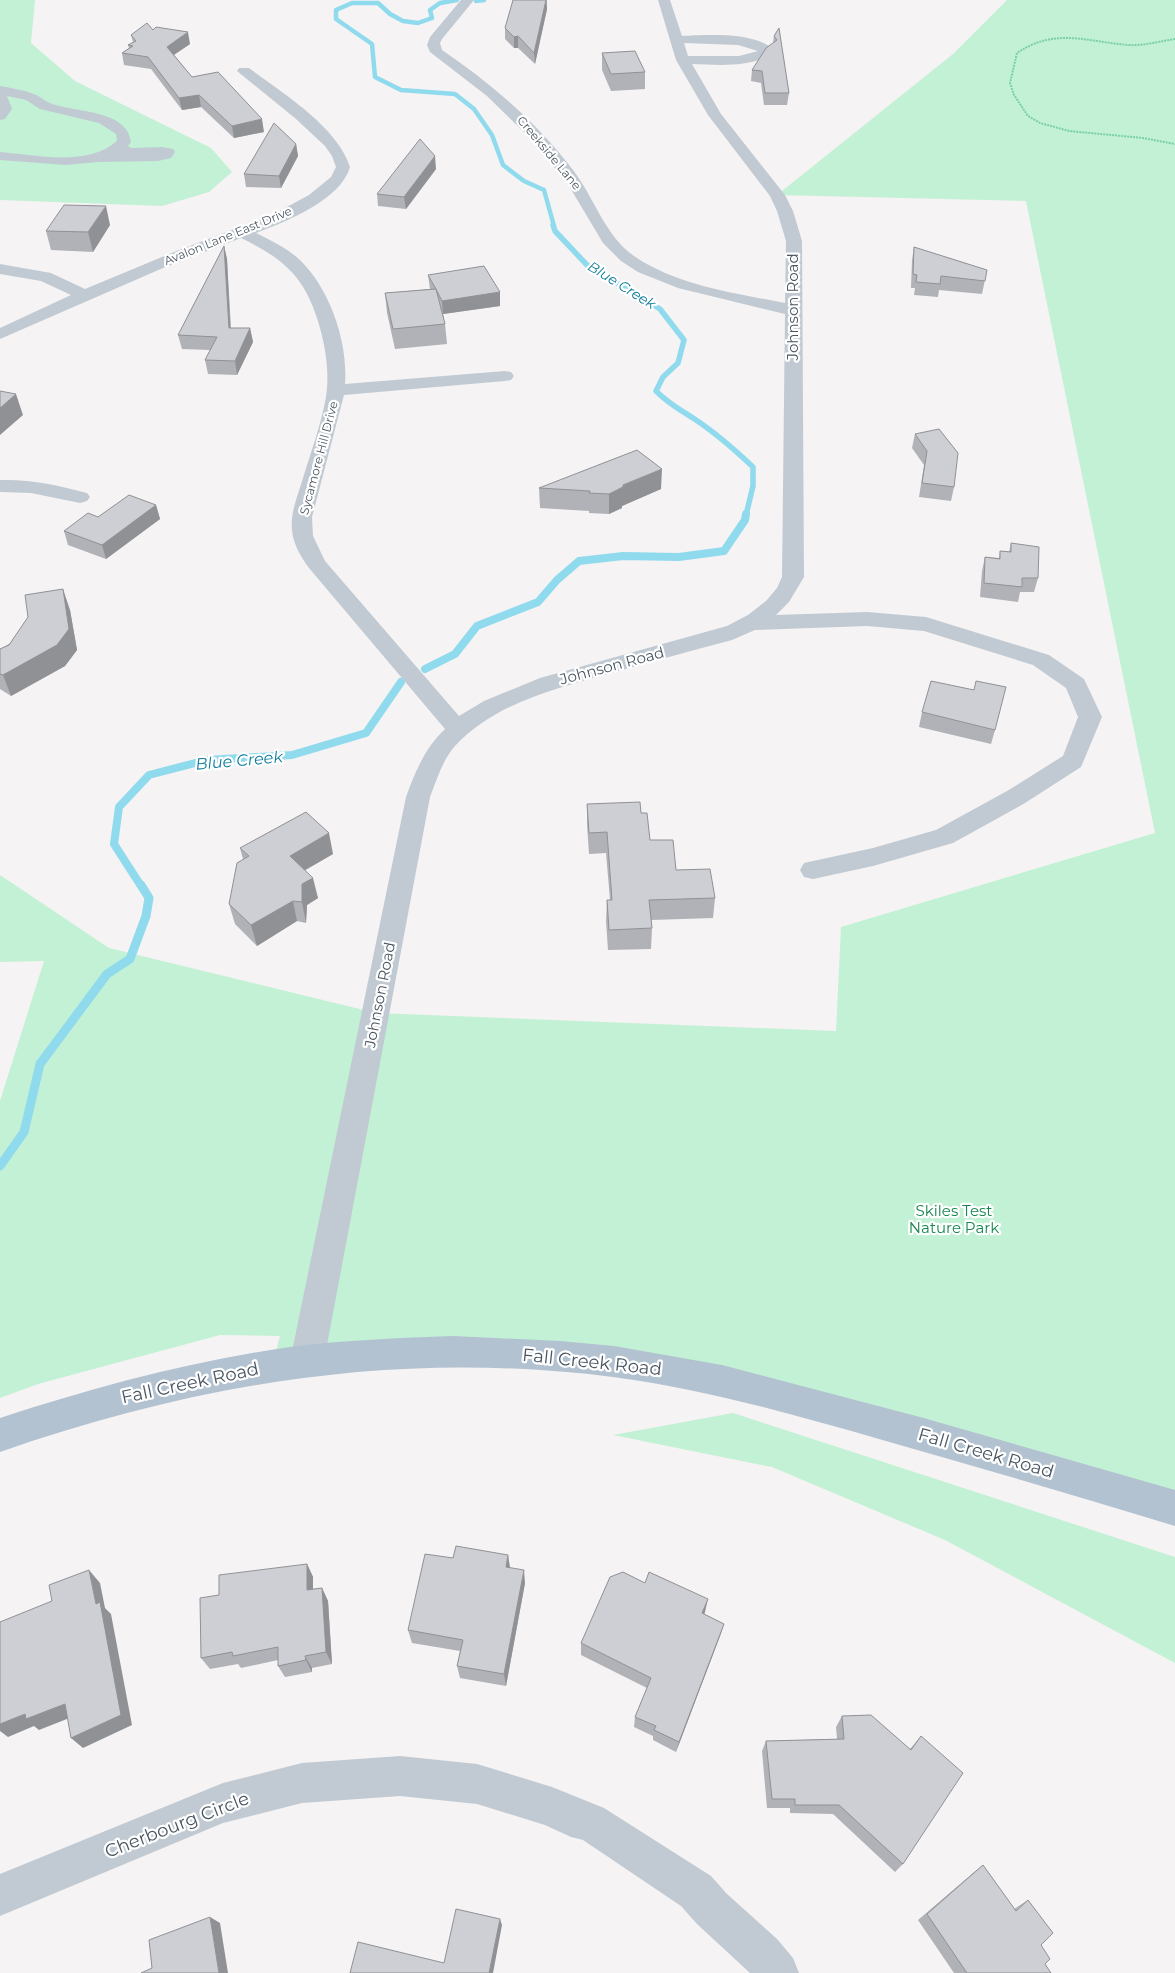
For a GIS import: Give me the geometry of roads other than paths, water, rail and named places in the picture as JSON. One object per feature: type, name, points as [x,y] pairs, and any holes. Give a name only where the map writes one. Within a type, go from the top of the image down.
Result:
[{"type":"main road","name":"Fall Creek Road","points":[[0,1435],[72,1412],[183,1382],[238,1371],[307,1361],[369,1355],[475,1352],[570,1358],[669,1370],[756,1389],[1175,1508]]},
{"type":"street","name":"Creekside Lane","points":[[468,0],[436,37],[434,48],[512,110],[569,174],[584,196],[599,226],[613,246],[639,265],[675,281],[704,290],[792,310]]},
{"type":"street","name":"Johnson Road","points":[[307,1361],[420,789],[436,754],[458,730],[488,707],[525,690],[724,635],[752,623],[779,602],[788,590],[793,577],[792,310],[794,241],[785,211],[777,196],[715,115],[679,50],[664,0]]},
{"type":"street","points":[[711,39],[743,42],[764,47],[767,51],[763,55],[752,58],[679,50],[711,39]]},
{"type":"street","name":"Avalon Lane East Drive","points":[[0,334],[166,260],[276,219],[312,200],[337,180],[343,166],[336,150],[323,134],[244,71]]},
{"type":"street","points":[[0,116],[5,109],[0,92],[31,97],[45,106],[104,120],[117,127],[123,133],[124,142],[120,148],[100,158]]},
{"type":"street","points":[[0,156],[62,160],[158,157],[166,155],[168,152],[160,150],[133,153],[120,148]]},
{"type":"street","name":"Sycamore Hill Drive","points":[[240,232],[285,256],[297,266],[308,280],[318,298],[330,334],[336,373],[336,391],[303,511],[301,528],[304,544],[316,564],[458,730]]},
{"type":"street","points":[[0,269],[45,277],[84,295]]},
{"type":"street","points":[[336,391],[373,386],[505,376]]},
{"type":"street","points":[[0,486],[13,485],[50,489],[80,497]]},
{"type":"street","points":[[752,623],[867,619],[926,624],[944,629],[1041,660],[1076,684],[1090,717],[1073,761],[1016,797],[944,837],[872,857],[813,870]]},
{"type":"street","name":"Cherbourg Circle","points":[[0,1895],[223,1803],[302,1783],[400,1776],[477,1784],[552,1807],[571,1817],[590,1822],[696,1891],[712,1909],[762,1954],[778,1973]]},
{"type":"waterway","name":"Blue Creek","points":[[457,0],[440,3],[430,10],[432,18],[418,23],[403,21],[390,14],[378,3],[352,3],[336,10],[336,19],[372,44],[375,77],[401,90],[455,94],[474,109],[492,135],[503,165],[524,181],[544,190],[554,226]]},
{"type":"waterway","name":"Blue Creek","points":[[476,1],[484,0]]},
{"type":"waterway","name":"Blue Creek","points":[[553,225],[555,231],[587,265],[660,309],[684,340],[678,363],[663,377],[656,391],[671,404],[719,437],[753,467],[753,486],[746,515]]},
{"type":"waterway","name":"Blue Creek","points":[[425,669],[455,654],[477,626],[538,602],[557,580],[579,561],[623,556],[679,557],[724,551],[745,520],[746,514]]},
{"type":"waterway","name":"Blue Creek","points":[[141,886],[114,844],[119,807],[149,775],[207,760],[292,755],[366,733],[401,682]]},
{"type":"waterway","name":"Blue Creek","points":[[0,1166],[24,1132],[40,1064],[107,974],[130,959],[146,916],[149,898],[141,885]]},
{"type":"park label","name":"Skiles Test Nature Park","points":[[954,1220]]}]
